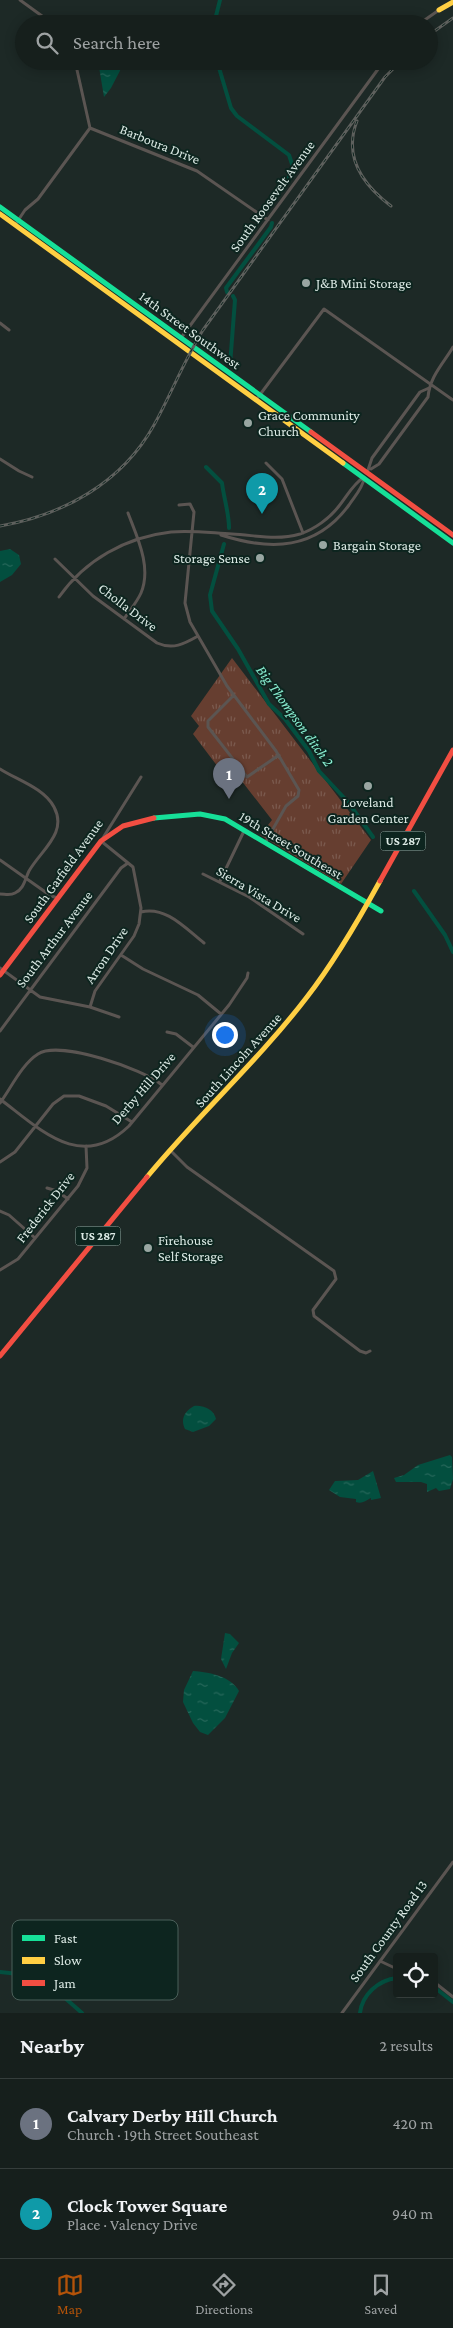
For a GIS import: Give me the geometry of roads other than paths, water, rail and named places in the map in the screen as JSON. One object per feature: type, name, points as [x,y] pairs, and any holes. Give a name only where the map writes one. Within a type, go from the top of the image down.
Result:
[{"type":"main road","points":[[439,10],[453,2]]},
{"type":"main road","name":"14th Street Southwest","points":[[0,207],[16,222],[258,397],[367,473]]},
{"type":"main road","name":"14th Street Southwest","points":[[0,214],[16,222]]},
{"type":"main road","points":[[367,473],[453,535]]},
{"type":"main road","points":[[367,473],[453,543]]},
{"type":"main road","name":"South Lincoln Avenue","points":[[0,1356],[171,1151],[284,1026],[342,947],[368,904],[453,750]]},
{"type":"main road","name":"19th Street Southeast","points":[[101,841],[113,831],[127,825],[192,813],[217,816],[381,911]]},
{"type":"main road","name":"South Garfield Avenue","points":[[1,971],[101,841]]},
{"type":"street","points":[[20,0],[41,15]]},
{"type":"street","points":[[432,15],[439,10]]},
{"type":"street","points":[[16,222],[38,199],[90,128],[77,70]]},
{"type":"street","name":"South Roosevelt Avenue","points":[[179,340],[377,70]]},
{"type":"street","name":"Barboura Drive","points":[[90,128],[198,171],[268,220]]},
{"type":"street","points":[[258,397],[324,309],[430,386],[453,400]]},
{"type":"street","points":[[0,323],[9,330]]},
{"type":"street","points":[[59,597],[74,578],[100,557],[137,540],[167,533],[192,532],[276,538],[303,533],[326,520],[339,506],[356,482],[379,464],[428,397],[434,374],[453,347]]},
{"type":"street","points":[[218,534],[272,545],[292,544],[308,539],[330,526],[362,487],[372,458],[420,392],[430,386]]},
{"type":"street","points":[[0,458],[32,477]]},
{"type":"street","points":[[266,463],[282,479],[303,533]]},
{"type":"street","points":[[179,505],[187,504],[192,506],[192,532],[185,603],[187,616],[220,673],[278,755],[299,792],[298,796],[286,806],[265,843]]},
{"type":"street","points":[[124,619],[140,596],[145,579],[144,560],[128,513]]},
{"type":"street","name":"Cholla Drive","points":[[55,559],[93,596],[157,643],[166,646],[180,646],[198,636]]},
{"type":"street","points":[[234,695],[208,721],[208,727],[247,777],[278,755]]},
{"type":"street","points":[[0,769],[48,799],[54,806],[58,825],[56,834],[28,872],[27,880],[14,894],[0,894]]},
{"type":"street","name":"South Garfield Avenue","points":[[101,841],[140,777]]},
{"type":"street","points":[[220,881],[244,831]]},
{"type":"street","points":[[101,841],[129,863]]},
{"type":"street","points":[[0,860],[51,896],[58,898]]},
{"type":"street","name":"Arron Drive","points":[[90,1008],[95,991],[136,933],[141,912],[135,874],[129,863]]},
{"type":"street","name":"South Arthur Avenue","points":[[0,1031],[121,868],[129,863]]},
{"type":"street","name":"Sierra Vista Drive","points":[[203,874],[220,881],[249,898],[303,934]]},
{"type":"street","points":[[141,912],[155,910],[166,914],[204,943]]},
{"type":"street","points":[[121,955],[143,969],[198,995],[221,1014]]},
{"type":"street","points":[[1,971],[43,998],[90,1008],[120,1017]]},
{"type":"street","name":"Derby Hill Drive","points":[[1,1101],[60,1142],[86,1146],[110,1140],[132,1122],[221,1014],[246,978],[248,972]]},
{"type":"street","points":[[167,1032],[176,1034],[193,1047]]},
{"type":"street","points":[[1,1101],[37,1055],[56,1050],[99,1058],[147,1076],[162,1085]]},
{"type":"street","points":[[0,1162],[15,1152],[56,1101],[64,1096],[72,1095],[106,1106],[132,1122]]},
{"type":"street","name":"Frederick Drive","points":[[0,1270],[16,1261],[78,1186],[85,1172],[88,1160],[86,1146]]},
{"type":"street","points":[[171,1151],[187,1167],[334,1270],[336,1279],[313,1310],[314,1316],[360,1351],[366,1353],[370,1351]]},
{"type":"street","points":[[47,1188],[57,1191],[68,1199]]},
{"type":"street","points":[[0,1211],[36,1238]]},
{"type":"street","name":"South County Road 13","points":[[342,2013],[453,1862]]},
{"type":"street","points":[[380,1961],[393,1966]]},
{"type":"street","points":[[438,1985],[453,1996]]},
{"type":"water","points":[[100,70],[120,70],[111,88],[104,97]]},
{"type":"water","points":[[10,549],[19,555],[21,564],[12,575],[0,582],[0,551]]},
{"type":"water","points":[[194,1406],[208,1409],[216,1419],[209,1426],[193,1432],[185,1429],[183,1419],[188,1410]]},
{"type":"water","points":[[450,1455],[452,1457],[453,1479],[450,1489],[439,1491],[436,1488],[427,1492],[427,1484],[421,1482],[396,1482],[394,1478],[404,1475],[418,1465]]},
{"type":"water","points":[[373,1471],[381,1498],[371,1500],[371,1498],[358,1503],[356,1499],[340,1497],[329,1490],[335,1481],[358,1480]]},
{"type":"water","points":[[225,1633],[230,1634],[239,1643],[232,1653],[226,1669],[221,1659]]},
{"type":"water","points":[[193,1671],[205,1672],[225,1678],[239,1691],[225,1718],[208,1735],[200,1732],[193,1723],[183,1702],[184,1690]]},
{"type":"waterway","name":"Big Thompson ditch 2","points":[[216,15],[220,0]]},
{"type":"waterway","name":"Big Thompson ditch 2","points":[[220,70],[231,108],[237,116],[289,155],[293,167],[289,177],[266,207]]},
{"type":"waterway","name":"Big Thompson ditch 2","points":[[227,292],[226,288],[272,223]]},
{"type":"waterway","name":"Big Thompson ditch 2","points":[[230,365],[235,300],[233,296]]},
{"type":"waterway","name":"Big Thompson ditch 2","points":[[206,467],[222,483],[229,528]]},
{"type":"waterway","name":"Big Thompson ditch 2","points":[[224,544],[210,595],[212,611],[238,649],[269,704],[285,719],[309,751],[319,771],[348,802],[373,837]]},
{"type":"waterway","name":"Big Thompson ditch 2","points":[[414,891],[445,935],[453,952]]},
{"type":"waterway","points":[[0,1972],[12,1973]]},
{"type":"waterway","points":[[360,2013],[364,2000],[372,1990],[377,1985],[393,1979]]},
{"type":"waterway","points":[[438,1990],[453,2002]]},
{"type":"waterway","points":[[67,2000],[82,2013]]},
{"type":"railway","points":[[438,29],[453,18]]},
{"type":"railway","points":[[0,526],[46,514],[68,505],[108,480],[141,446],[154,425],[203,330],[385,77],[392,70]]},
{"type":"railway","points":[[357,121],[352,147],[358,169],[372,189],[391,206]]},
{"type":"place","name":"J&B Mini Storage","points":[[306,283]]},
{"type":"place","name":"Grace Community Church","points":[[248,423]]},
{"type":"place","name":"Clock Tower Square","points":[[262,514]]},
{"type":"place","name":"Bargain Storage","points":[[323,545]]},
{"type":"place","name":"Storage Sense","points":[[260,558]]},
{"type":"place","name":"Loveland Garden Center","points":[[368,786]]},
{"type":"place","name":"Calvary Derby Hill Church","points":[[229,799]]},
{"type":"place","name":"Firehouse Self Storage","points":[[148,1248]]}]
